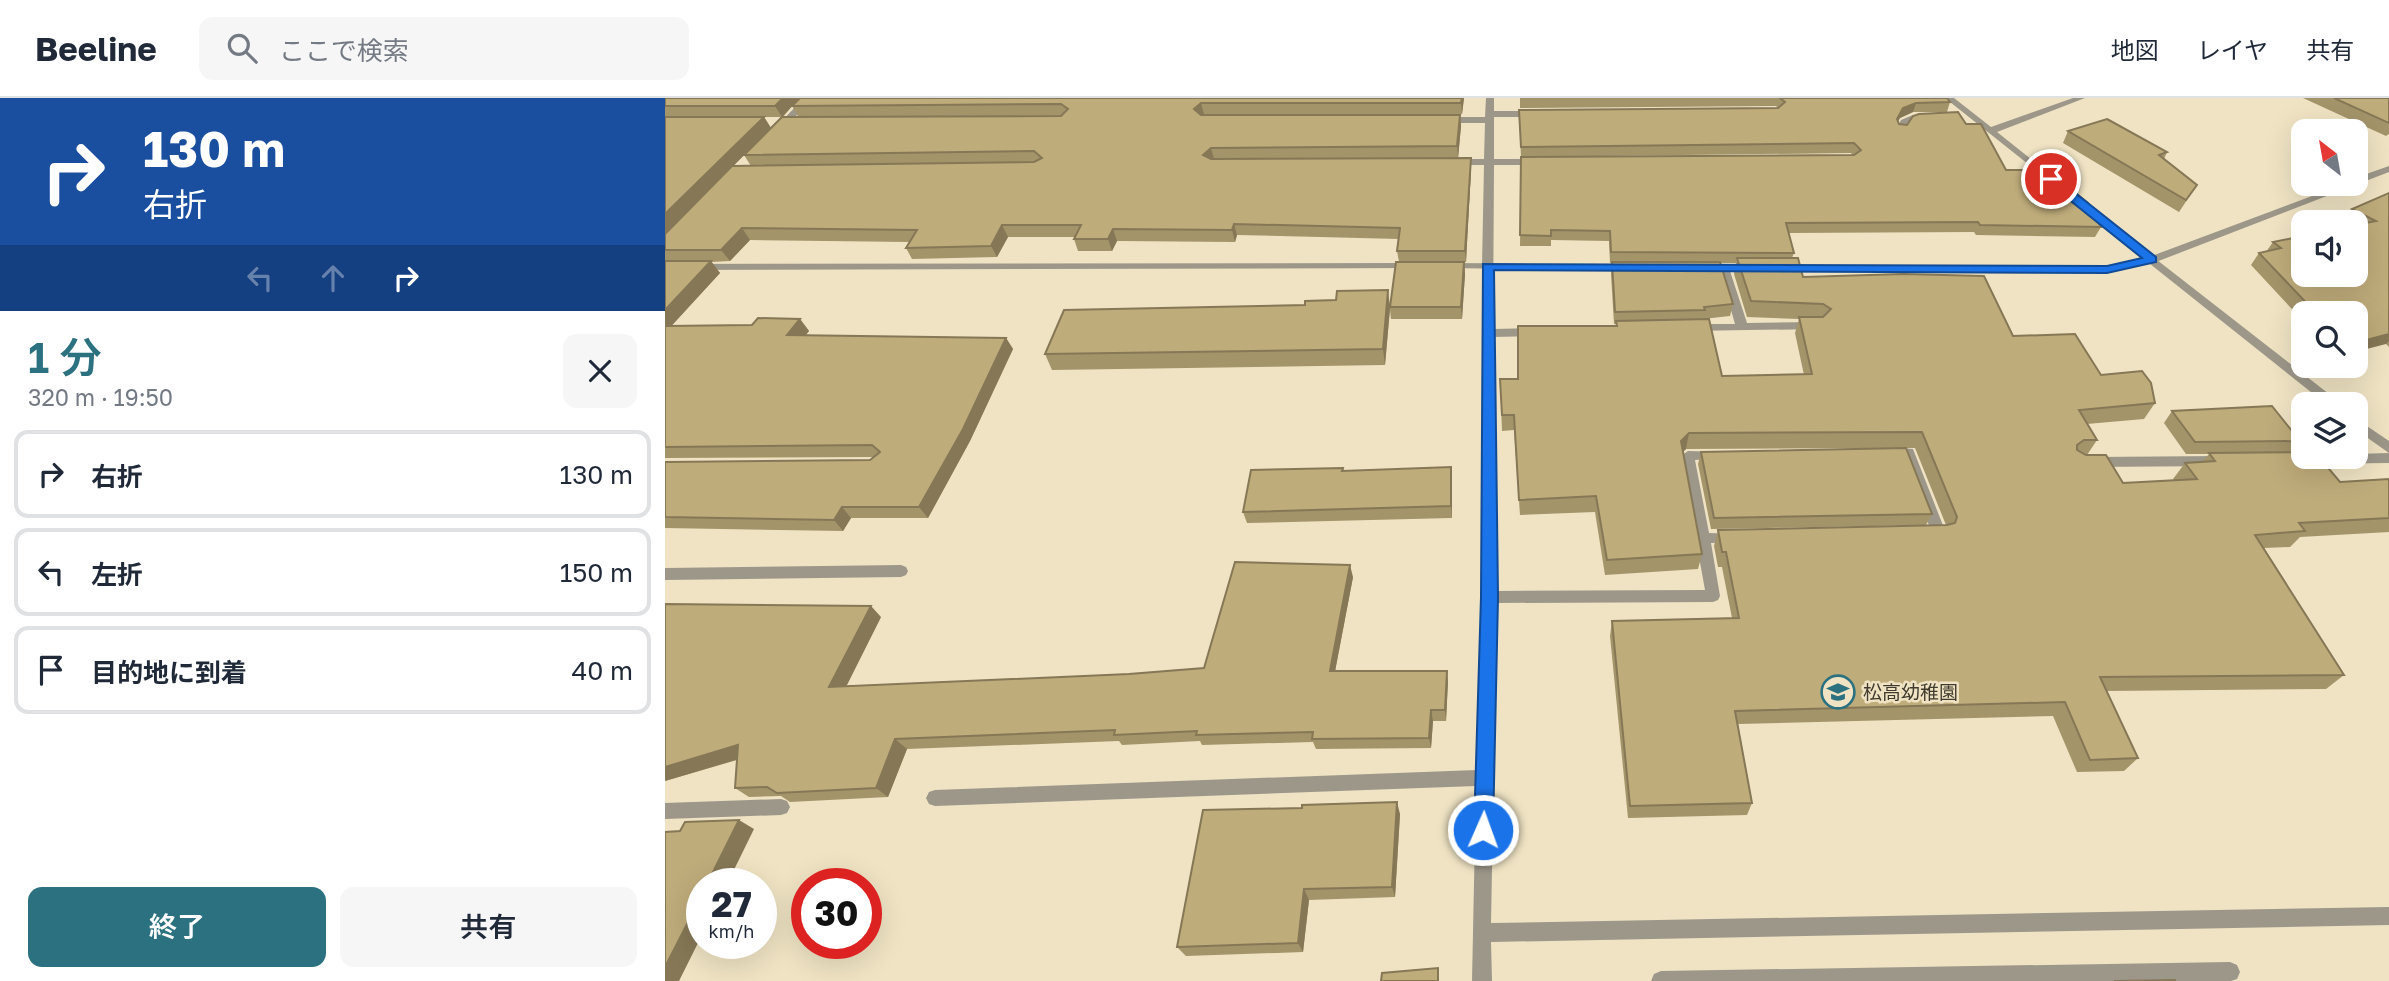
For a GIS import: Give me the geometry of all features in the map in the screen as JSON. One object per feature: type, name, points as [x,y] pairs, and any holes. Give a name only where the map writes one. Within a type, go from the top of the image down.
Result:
[{"type":"street","points":[[765,142],[809,98]]},
{"type":"street","points":[[1482,981],[1490,597],[1487,266],[1490,98]]},
{"type":"street","points":[[1949,98],[2066,191]]},
{"type":"street","points":[[1990,131],[2081,98]]},
{"type":"street","points":[[1435,120],[1545,114]]},
{"type":"street","points":[[1960,117],[1972,116]]},
{"type":"street","points":[[1901,130],[1904,122],[1913,118],[1936,118]]},
{"type":"street","points":[[771,123],[798,123]]},
{"type":"street","points":[[1448,163],[1545,162]]},
{"type":"street","points":[[2368,177],[2389,169]]},
{"type":"street","points":[[1696,268],[2107,269],[2152,260],[2320,196]]},
{"type":"street","points":[[2076,200],[2319,392]]},
{"type":"street","points":[[665,267],[1641,267]]},
{"type":"street","points":[[1724,268],[1742,327]]},
{"type":"street","points":[[1675,329],[1818,326]]},
{"type":"street","points":[[1488,333],[1555,331]]},
{"type":"street","points":[[2368,432],[2389,448]]},
{"type":"street","points":[[1881,452],[1908,452],[1939,533],[1911,534]]},
{"type":"street","points":[[1490,597],[1713,596],[1688,456],[1730,455]]},
{"type":"street","points":[[2368,458],[2389,458]]},
{"type":"street","points":[[2076,463],[2239,460]]},
{"type":"street","points":[[1703,538],[1745,537]]},
{"type":"street","points":[[665,574],[901,571]]},
{"type":"street","points":[[935,798],[1485,778]]},
{"type":"street","points":[[665,811],[781,807]]},
{"type":"street","points":[[1481,933],[2389,916]]},
{"type":"street","points":[[1661,981],[2230,972]]},
{"type":"building","points":[[665,98],[783,98],[775,106],[665,106]]},
{"type":"building","points":[[800,98],[1462,98],[1461,103],[1201,103],[1194,109],[1201,115],[1460,115],[1457,146],[1211,148],[1203,155],[1211,159],[1471,158],[1465,251],[1397,251],[1400,228],[1234,224],[1232,230],[1113,229],[1108,239],[1074,239],[1081,225],[1002,225],[991,246],[906,248],[917,230],[742,228],[721,250],[665,250],[665,234],[732,166],[1034,162],[1042,158],[1034,151],[744,155],[782,117],[1061,116],[1068,109],[1061,104],[792,106]]},
{"type":"building","points":[[1780,98],[1947,98],[1950,102],[1916,103],[1903,108],[1897,119],[1899,124],[1907,125],[1913,116],[1919,114],[1958,112],[1966,124],[1981,124],[2006,170],[2047,170],[2088,203],[2101,227],[1980,225],[1978,222],[1786,223],[1794,253],[1611,252],[1610,231],[1551,230],[1551,236],[1520,235],[1521,157],[1854,155],[1861,150],[1854,143],[1521,147],[1519,110],[1778,108],[1785,102]]},
{"type":"building","points":[[2334,98],[2389,98],[2389,123]]},
{"type":"building","points":[[665,117],[764,117],[665,214]]},
{"type":"building","points":[[2107,119],[2167,152],[2159,155],[2197,185],[2186,200],[2068,131]]},
{"type":"building","points":[[2389,193],[2389,334],[2368,340],[2368,301],[2305,301],[2291,287],[2368,287],[2368,223],[2376,221],[2368,217],[2368,210],[2352,209]]},
{"type":"building","points":[[2291,238],[2291,287],[2259,253],[2281,248],[2273,242]]},
{"type":"building","points":[[1737,258],[1798,258],[1803,277],[1903,274],[1984,276],[2013,336],[2075,334],[2101,375],[2142,371],[2151,383],[2155,403],[2079,410],[2097,440],[2084,440],[2077,445],[2077,450],[2086,455],[2106,455],[2123,483],[2197,479],[2185,463],[2215,461],[2209,453],[2291,452],[2291,469],[2329,469],[2340,482],[2389,479],[2389,518],[2299,523],[2305,531],[2255,535],[2344,675],[2100,677],[2138,758],[2090,760],[2065,702],[1735,711],[1752,803],[1630,806],[1612,621],[1739,618],[1726,552],[1722,552],[1718,530],[1947,525],[1955,523],[1957,517],[1922,432],[1689,433],[1681,441],[1702,554],[1607,560],[1596,496],[1519,500],[1514,415],[1502,415],[1500,379],[1518,379],[1518,326],[1617,326],[1616,321],[1709,319],[1722,376],[1812,374],[1799,317],[1823,317],[1831,309],[1823,304],[1751,301]]},
{"type":"building","points":[[665,261],[711,261],[665,310]]},
{"type":"building","points":[[1396,262],[1464,262],[1461,307],[1390,307]]},
{"type":"building","points":[[1612,262],[1720,262],[1733,304],[1704,307],[1705,310],[1615,312]]},
{"type":"building","points":[[1388,290],[1383,349],[1045,354],[1064,310],[1305,305],[1305,301],[1336,300],[1337,291]]},
{"type":"building","points":[[758,318],[800,319],[787,335],[1006,338],[963,429],[919,507],[842,507],[834,520],[665,517],[665,462],[870,460],[880,452],[872,445],[665,447],[665,326],[752,325]]},
{"type":"building","points":[[2272,406],[2291,430],[2291,441],[2195,442],[2172,411]]},
{"type":"building","points":[[1906,448],[1932,514],[1714,518],[1701,452]]},
{"type":"building","points":[[1451,467],[1451,506],[1243,512],[1251,470],[1343,468],[1342,471]]},
{"type":"building","points":[[1235,562],[1350,565],[1330,671],[1447,671],[1445,710],[1431,710],[1429,738],[1312,739],[1313,732],[1196,735],[1197,731],[1114,735],[1115,730],[895,739],[876,788],[777,793],[767,787],[735,788],[738,745],[665,767],[665,604],[871,606],[829,687],[1129,674],[1204,668]]},
{"type":"building","points":[[1397,802],[1392,887],[1304,889],[1298,943],[1177,947],[1203,810]]},
{"type":"building","points":[[739,820],[715,868],[686,868],[686,926],[665,967],[665,832],[680,831],[685,822]]},
{"type":"building","points":[[1438,968],[1438,981],[1381,981],[1382,973]]},
{"type":"place","name":"松高幼稚園","points":[[1838,692]]},
{"type":"route","points":[[1483,830],[1490,597],[1487,266],[2107,269],[2152,260],[2051,179]]}]
